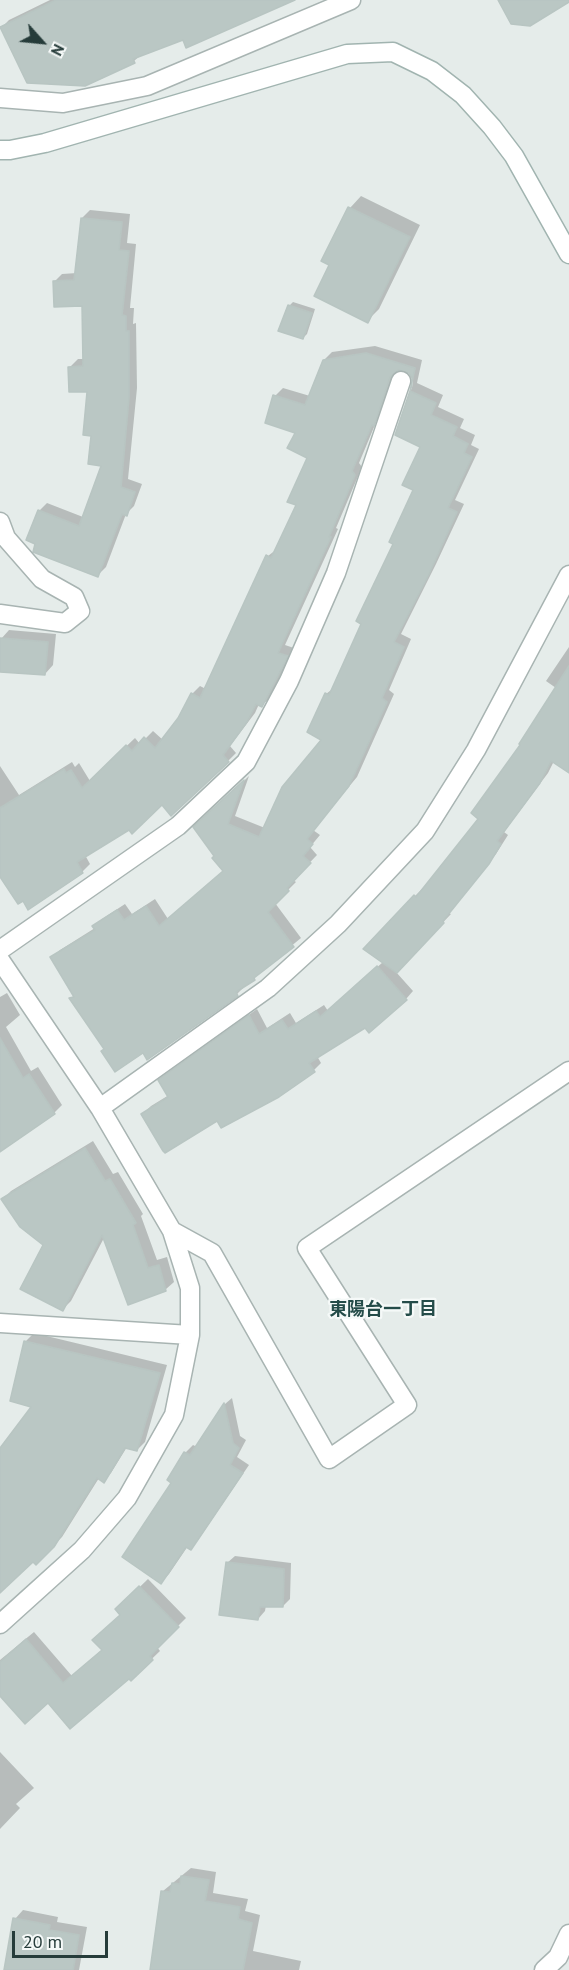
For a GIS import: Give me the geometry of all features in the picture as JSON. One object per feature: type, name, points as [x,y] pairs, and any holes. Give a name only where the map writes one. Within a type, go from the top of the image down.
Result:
[{"type":"street","points":[[0,98],[63,103],[147,86],[351,0]]},
{"type":"street","points":[[0,150],[45,143],[347,54],[393,52],[432,70],[463,95],[492,127],[514,156],[569,254]]},
{"type":"street","points":[[0,951],[178,826],[246,762],[289,681],[336,573],[401,381]]},
{"type":"street","points":[[0,522],[6,538],[42,579],[74,597],[80,611],[65,623],[0,614]]},
{"type":"street","points":[[100,1108],[268,987],[338,924],[424,831],[476,750],[569,575]]},
{"type":"street","points":[[0,960],[100,1108],[172,1231],[190,1288],[190,1335],[174,1415],[128,1498],[82,1550],[0,1624]]},
{"type":"street","points":[[172,1231],[212,1253],[328,1459],[407,1405],[307,1248],[569,1071]]},
{"type":"street","points":[[0,1323],[190,1335]]},
{"type":"street","points":[[544,1970],[558,1957],[569,1934]]},
{"type":"building","points":[[56,0],[295,0],[186,48],[183,40],[133,59],[135,63],[85,86],[27,83],[0,27]]},
{"type":"building","points":[[498,0],[569,0],[569,2],[530,26],[511,24]]},
{"type":"building","points":[[348,207],[410,237],[368,323],[314,296],[329,265],[321,261]]},
{"type":"building","points":[[81,218],[122,222],[119,250],[129,251],[122,315],[126,316],[126,331],[129,331],[129,397],[121,487],[135,492],[127,516],[122,514],[98,577],[33,552],[35,544],[26,540],[38,510],[79,526],[101,466],[88,464],[91,436],[83,435],[87,392],[69,392],[68,367],[83,366],[82,306],[54,307],[53,281],[74,280]]},
{"type":"building","points":[[288,305],[312,313],[303,339],[278,331]]},
{"type":"building","points":[[366,353],[415,368],[412,382],[409,373],[398,370],[390,377],[374,426],[372,425],[352,471],[355,475],[329,537],[331,537],[278,653],[288,656],[262,707],[256,704],[247,722],[223,755],[229,762],[171,816],[162,805],[132,834],[129,830],[77,862],[83,873],[28,910],[23,901],[18,904],[0,877],[0,808],[64,769],[66,773],[71,770],[82,788],[126,745],[132,751],[144,737],[155,748],[178,718],[191,693],[200,698],[266,555],[271,558],[296,505],[287,502],[307,458],[287,448],[295,433],[265,423],[273,395],[305,405],[323,360]]},
{"type":"building","points":[[410,391],[436,403],[431,415],[457,427],[453,436],[468,444],[464,453],[472,457],[448,508],[457,512],[429,574],[394,642],[404,647],[382,698],[387,702],[349,786],[307,839],[313,844],[303,856],[311,863],[287,888],[289,891],[268,912],[294,947],[254,978],[255,980],[236,992],[238,996],[147,1060],[143,1053],[115,1072],[101,1051],[104,1049],[69,998],[74,997],[50,957],[95,930],[92,926],[117,910],[124,920],[146,906],[159,926],[223,871],[193,827],[244,780],[228,824],[259,837],[282,787],[321,740],[307,732],[325,693],[329,695],[361,624],[356,621],[393,544],[389,542],[413,490],[402,485],[420,447],[395,435]]},
{"type":"building","points":[[0,638],[48,642],[45,675],[0,672]]},
{"type":"building","points":[[569,666],[569,773],[551,761],[540,783],[497,841],[501,844],[489,864],[443,921],[444,923],[397,973],[363,949],[414,895],[416,897],[478,819],[471,813],[520,745]]},
{"type":"building","points":[[377,966],[407,1000],[369,1033],[365,1028],[309,1063],[315,1072],[279,1097],[221,1128],[217,1121],[165,1153],[163,1151],[141,1114],[168,1097],[158,1080],[249,1015],[259,1034],[282,1020],[288,1029],[316,1011],[320,1017]]},
{"type":"building","points":[[0,1038],[23,1078],[29,1074],[55,1114],[0,1152]]},
{"type":"building","points":[[85,1148],[105,1181],[110,1179],[136,1223],[133,1225],[148,1268],[159,1265],[166,1291],[128,1305],[102,1235],[63,1311],[20,1289],[43,1245],[20,1227],[1,1199]]},
{"type":"building","points":[[24,1341],[160,1373],[137,1451],[125,1448],[104,1483],[97,1478],[54,1547],[36,1565],[33,1562],[0,1593],[0,1448],[31,1407],[10,1401]]},
{"type":"building","points":[[224,1403],[233,1443],[239,1448],[230,1465],[243,1473],[191,1550],[186,1547],[161,1584],[122,1557],[171,1483],[167,1480],[184,1452],[190,1455]]},
{"type":"building","points":[[226,1562],[284,1569],[283,1607],[260,1607],[258,1620],[219,1615]]},
{"type":"building","points":[[139,1586],[179,1627],[150,1656],[153,1660],[131,1681],[129,1679],[70,1729],[48,1703],[25,1724],[0,1696],[0,1662],[26,1639],[63,1683],[102,1650],[92,1640],[120,1615],[115,1609]]},
{"type":"building","points":[[181,1876],[209,1880],[205,1901],[240,1907],[238,1919],[252,1923],[243,1970],[150,1970],[161,1891],[170,1892],[172,1883],[180,1884]]},
{"type":"building","points":[[13,1918],[50,1925],[49,1930],[79,1935],[73,1970],[4,1970]]},
{"type":"district","name":"東陽台一丁目","points":[[383,1310]]}]
